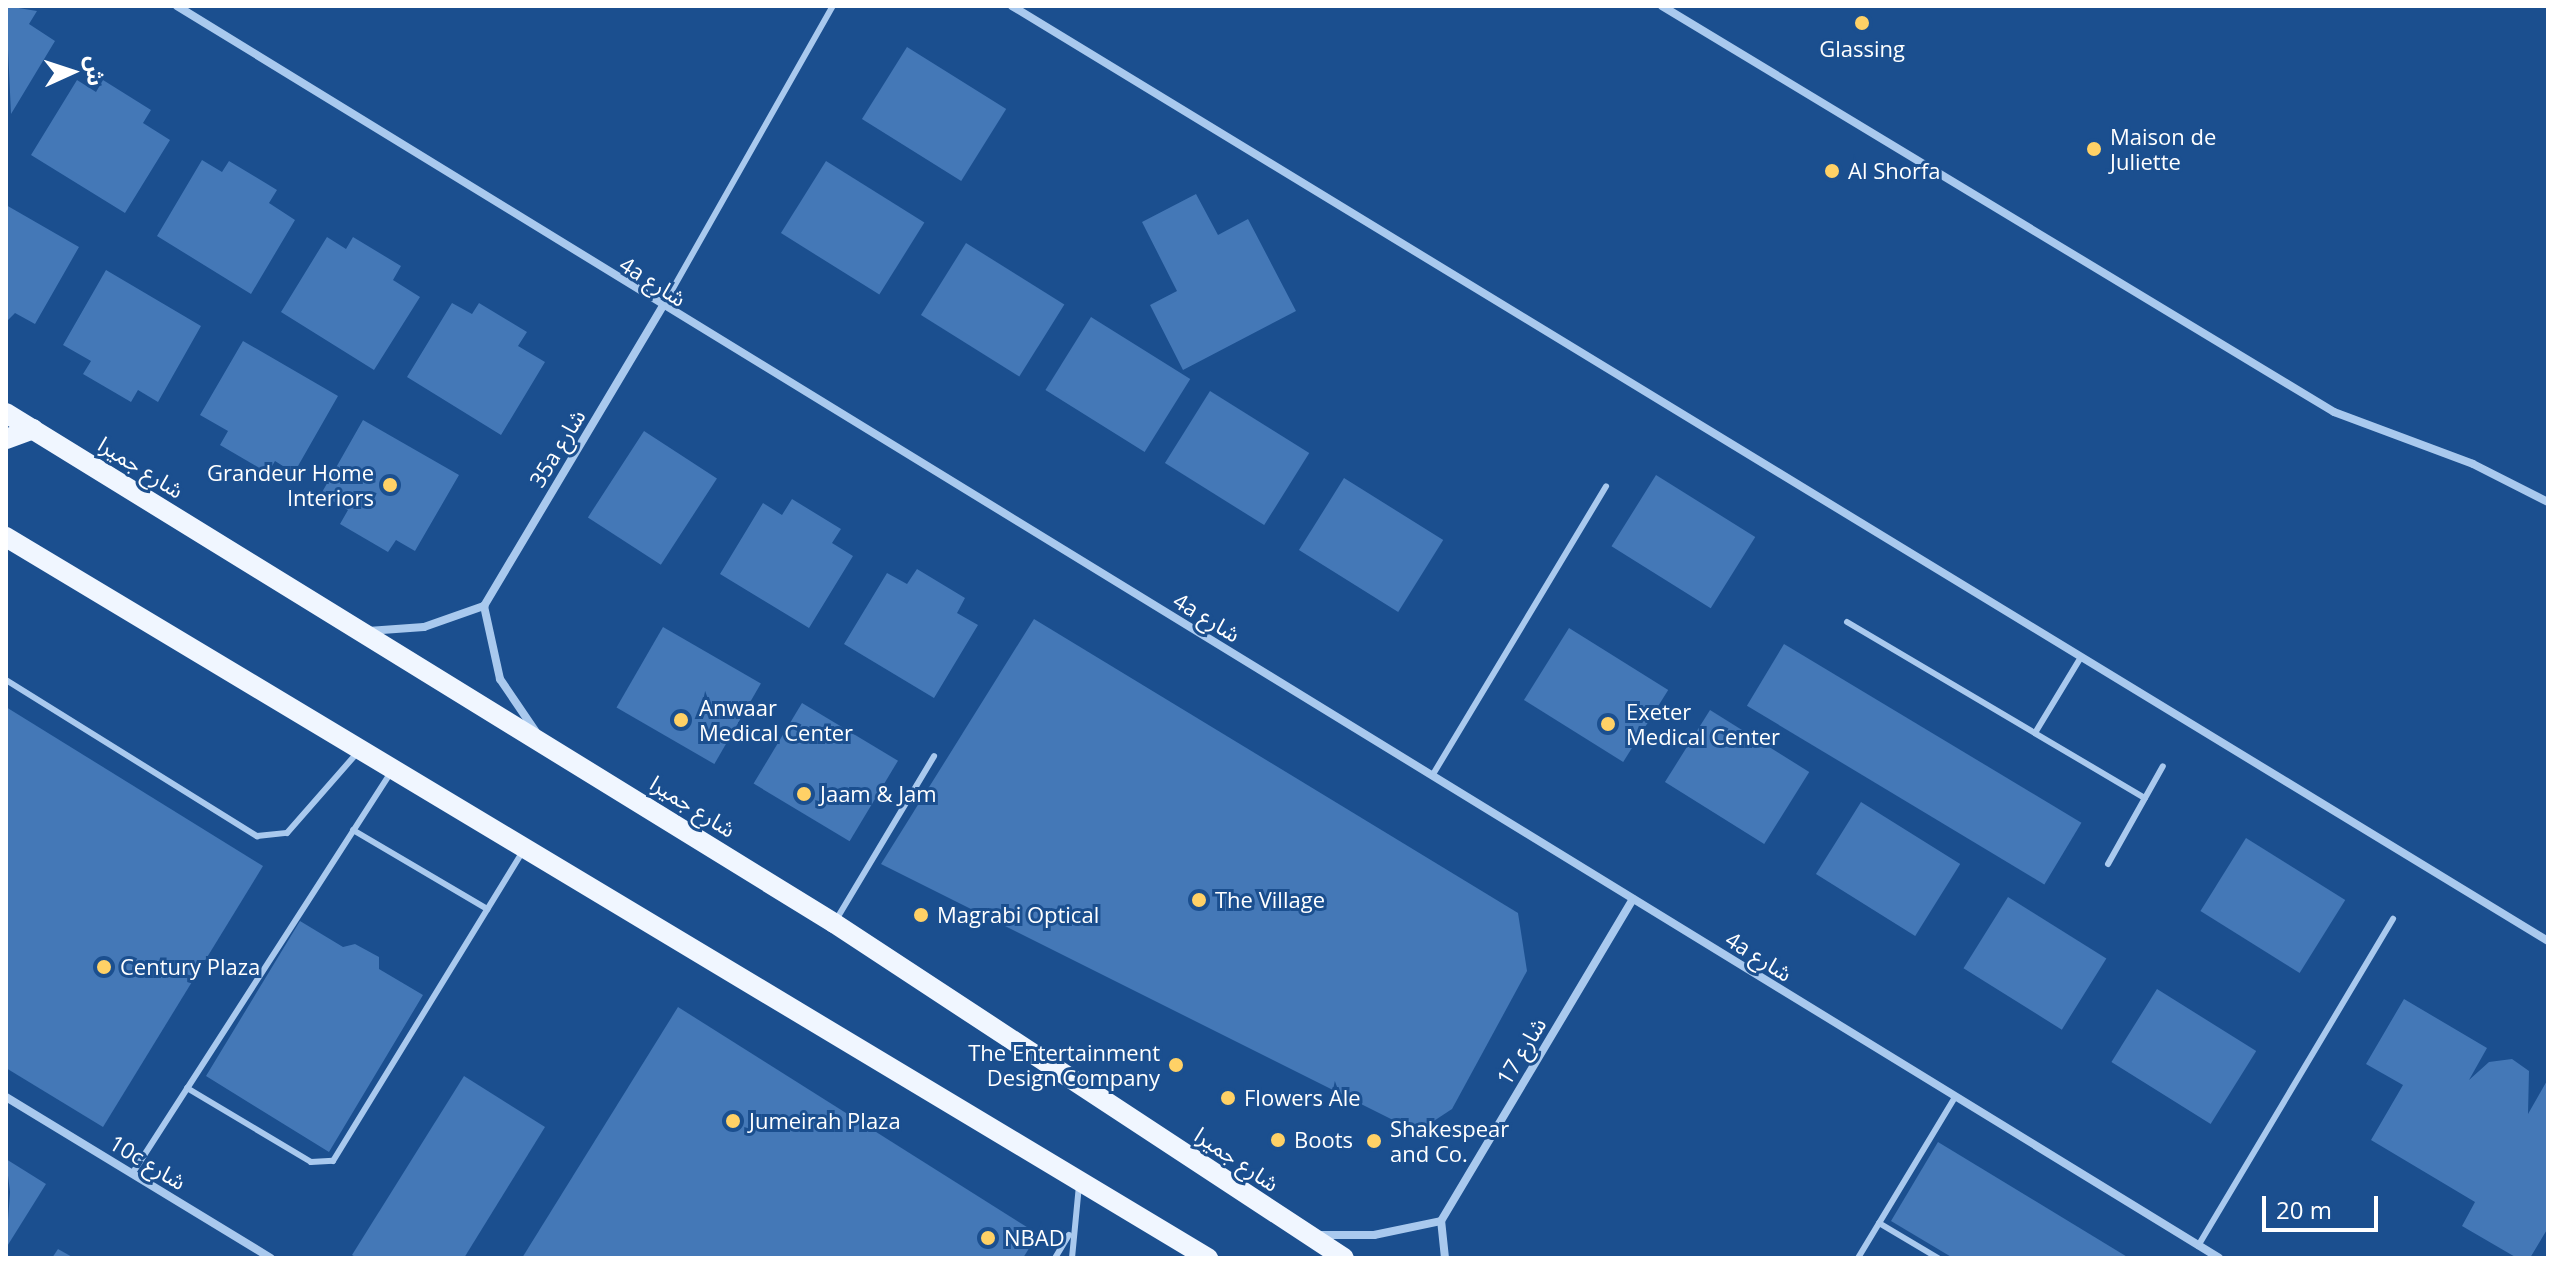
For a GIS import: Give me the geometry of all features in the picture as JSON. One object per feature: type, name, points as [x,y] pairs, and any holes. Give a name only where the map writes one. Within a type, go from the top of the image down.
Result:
[{"type":"main road","name":"شارع جميرا","points":[[6,413],[544,740],[834,923],[1344,1258]]},
{"type":"main road","points":[[6,439],[33,429]]},
{"type":"main road","points":[[6,537],[1208,1258]]},
{"type":"street","name":"4a شارع","points":[[177,6],[662,307],[2219,1258]]},
{"type":"street","points":[[1012,6],[2548,941]]},
{"type":"street","points":[[1662,6],[2334,412],[2473,464],[2548,502]]},
{"type":"street","name":"35a شارع","points":[[484,606],[662,307]]},
{"type":"street","points":[[362,631],[424,627],[484,606],[500,679],[544,740]]},
{"type":"street","name":"شارع 17","points":[[1441,1221],[1633,899]]},
{"type":"street","name":"10c شارع","points":[[6,1097],[271,1258]]},
{"type":"street","points":[[1307,1234],[1374,1235],[1441,1221],[1445,1258]]},
{"type":"lane","points":[[662,307],[833,6]]},
{"type":"lane","points":[[1432,776],[1606,486]]},
{"type":"lane","points":[[1847,622],[2145,798]]},
{"type":"lane","points":[[2035,733],[2081,657]]},
{"type":"lane","points":[[6,680],[257,836],[287,833],[359,750]]},
{"type":"lane","points":[[834,923],[934,756]]},
{"type":"lane","points":[[2108,864],[2163,766]]},
{"type":"lane","points":[[132,1174],[392,770]]},
{"type":"lane","points":[[353,830],[487,909]]},
{"type":"lane","points":[[187,1088],[311,1162],[333,1161],[524,850]]},
{"type":"lane","points":[[2198,1246],[2393,919]]},
{"type":"lane","points":[[1858,1258],[1955,1097]]},
{"type":"lane","points":[[1055,1258],[1069,1235],[1081,1182]]},
{"type":"lane","points":[[1879,1223],[1938,1258]]},
{"type":"lane","points":[[1069,1235],[1072,1258]]},
{"type":"building","points":[[6,6],[37,11],[29,24],[55,41],[11,114]]},
{"type":"building","points":[[907,47],[1006,109],[961,181],[862,119]]},
{"type":"building","points":[[77,80],[96,92],[103,80],[151,110],[143,123],[170,140],[125,213],[31,155]]},
{"type":"building","points":[[202,160],[222,172],[229,161],[277,190],[269,203],[295,220],[251,294],[157,236]]},
{"type":"building","points":[[826,161],[924,222],[879,295],[781,233]]},
{"type":"building","points":[[1196,194],[1218,235],[1248,219],[1296,311],[1183,370],[1150,305],[1177,291],[1142,222]]},
{"type":"building","points":[[6,205],[79,247],[35,324],[15,313],[6,322]]},
{"type":"building","points":[[327,237],[346,249],[353,237],[401,266],[393,280],[420,297],[374,370],[281,312]]},
{"type":"building","points":[[966,243],[1064,304],[1019,377],[921,315]]},
{"type":"building","points":[[106,270],[201,326],[158,402],[138,390],[131,402],[83,374],[91,361],[63,345]]},
{"type":"building","points":[[452,303],[472,314],[479,303],[527,332],[518,346],[545,362],[501,435],[407,377]]},
{"type":"building","points":[[1091,317],[1190,379],[1145,452],[1045,390]]},
{"type":"building","points":[[243,341],[338,396],[294,473],[275,461],[268,473],[220,445],[228,431],[200,415]]},
{"type":"building","points":[[1210,391],[1309,453],[1264,525],[1165,463]]},
{"type":"building","name":"Grandeur Home Interiors","points":[[363,420],[459,475],[415,551],[396,540],[388,552],[340,524],[348,510],[321,494]]},
{"type":"building","points":[[644,431],[717,478],[661,565],[588,517]]},
{"type":"building","points":[[1656,475],[1755,537],[1711,608],[1611,546]]},
{"type":"building","points":[[1344,478],[1443,540],[1398,612],[1299,550]]},
{"type":"building","points":[[792,499],[841,529],[832,543],[853,556],[809,628],[720,574],[763,503],[782,515]]},
{"type":"building","points":[[917,569],[965,598],[957,613],[978,625],[934,698],[844,644],[887,573],[907,584]]},
{"type":"building","points":[[1034,619],[1518,913],[1527,971],[1452,1109],[1417,1132],[881,864]]},
{"type":"building","points":[[663,627],[761,684],[714,764],[616,708]]},
{"type":"building","points":[[1569,628],[1668,690],[1623,762],[1524,700]]},
{"type":"building","points":[[1784,644],[2081,823],[2044,884],[1747,706]]},
{"type":"building","points":[[802,703],[898,761],[850,841],[754,784]]},
{"type":"building","name":"Century Plaza","points":[[6,707],[263,866],[103,1127],[6,1068]]},
{"type":"building","points":[[1710,710],[1809,772],[1764,844],[1665,782]]},
{"type":"building","points":[[1861,802],[1960,864],[1915,936],[1816,874]]},
{"type":"building","points":[[2246,838],[2345,900],[2300,973],[2200,911]]},
{"type":"building","points":[[2008,897],[2106,958],[2062,1030],[1963,968]]},
{"type":"building","points":[[300,921],[343,947],[355,944],[379,957],[379,969],[423,995],[329,1152],[206,1076]]},
{"type":"building","points":[[2157,989],[2256,1051],[2211,1124],[2111,1062]]},
{"type":"building","points":[[2404,999],[2487,1048],[2469,1080],[2489,1062],[2512,1059],[2529,1071],[2528,1114],[2548,1079],[2548,1228],[2530,1258],[2517,1258],[2462,1226],[2475,1202],[2371,1140],[2403,1085],[2366,1064]]},
{"type":"building","name":"Jumeirah Plaza","points":[[678,1007],[1038,1234],[1023,1258],[522,1258]]},
{"type":"building","points":[[464,1076],[545,1127],[464,1258],[357,1258],[352,1255]]},
{"type":"building","points":[[1938,1142],[2129,1258],[1953,1258],[1891,1221]]},
{"type":"building","points":[[6,1159],[46,1184],[6,1248],[10,1192]]},
{"type":"building","points":[[58,1249],[74,1258],[52,1258]]},
{"type":"place","name":"Glassing","points":[[1862,23]]},
{"type":"place","name":"Maison de Juliette","points":[[2094,149]]},
{"type":"place","name":"Al Shorfa","points":[[1832,171]]},
{"type":"place","name":"Grandeur Home Interiors","points":[[390,485]]},
{"type":"place","name":"Anwaar Medical Center","points":[[681,720]]},
{"type":"place","name":"Exeter Medical Center","points":[[1608,724]]},
{"type":"place","name":"Jaam & Jam","points":[[804,794]]},
{"type":"place","name":"The Village","points":[[1199,900]]},
{"type":"place","name":"Magrabi Optical","points":[[921,915]]},
{"type":"place","name":"Century Plaza","points":[[104,967]]},
{"type":"place","name":"The Entertainment Design Company","points":[[1176,1065]]},
{"type":"place","name":"Flowers Ale","points":[[1228,1098]]},
{"type":"place","name":"Jumeirah Plaza","points":[[733,1121]]},
{"type":"place","name":"Boots","points":[[1278,1140]]},
{"type":"place","name":"Shakespear and Co.","points":[[1374,1141]]},
{"type":"place","name":"NBAD","points":[[988,1238]]}]
